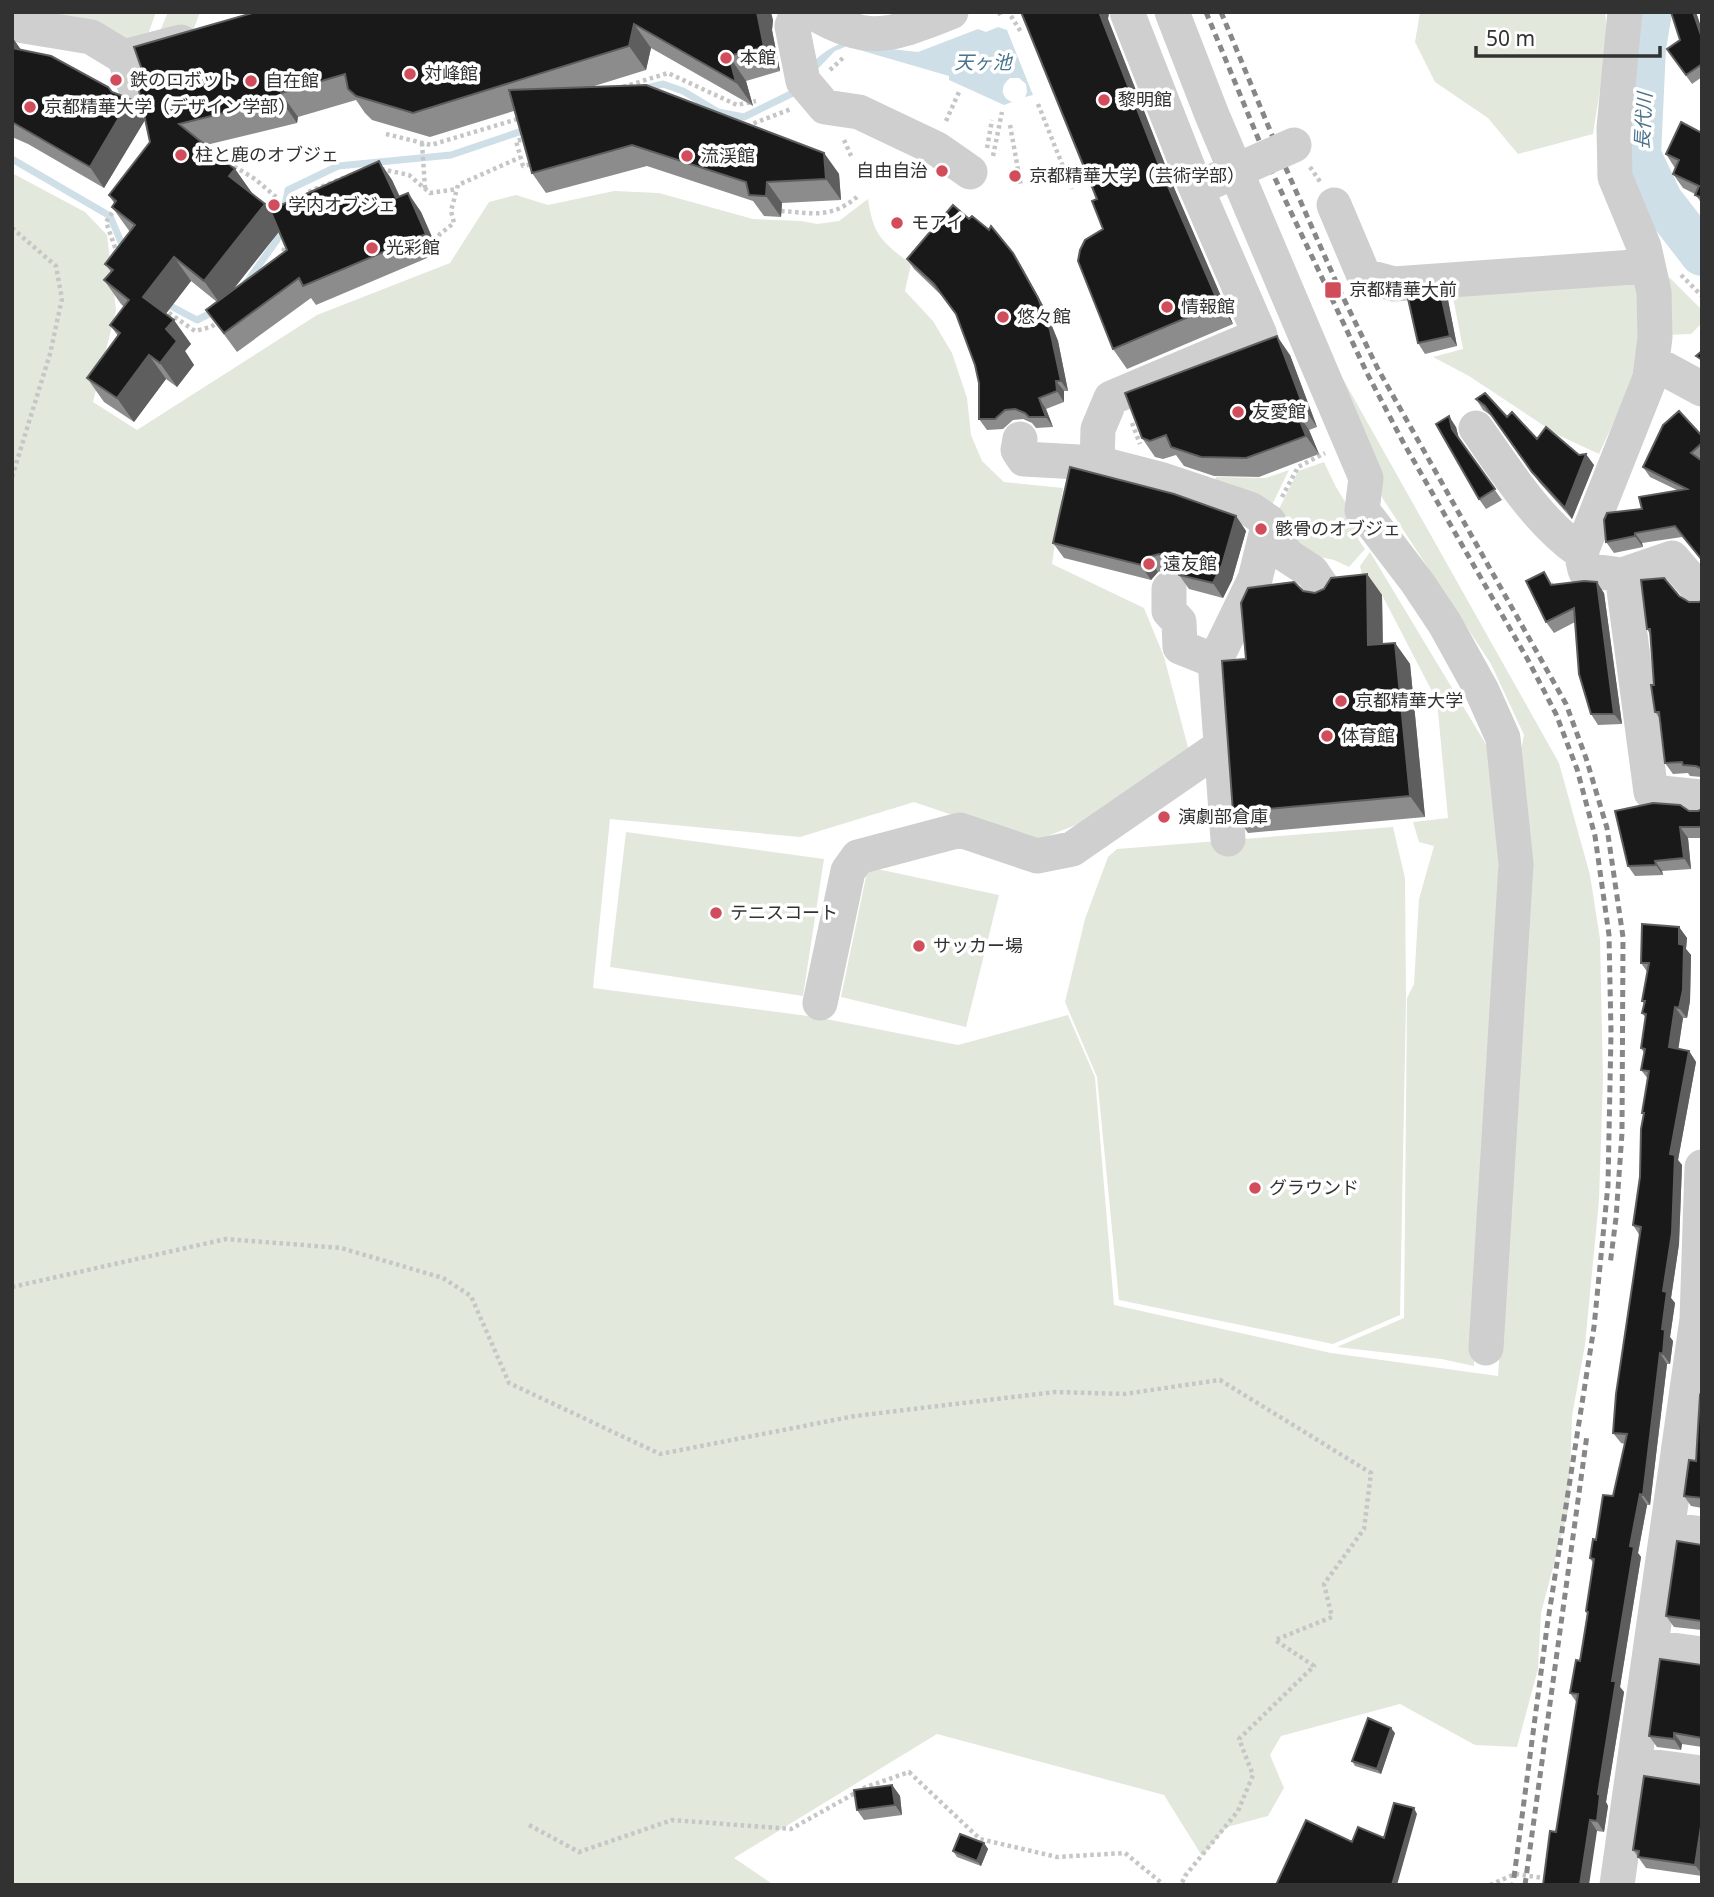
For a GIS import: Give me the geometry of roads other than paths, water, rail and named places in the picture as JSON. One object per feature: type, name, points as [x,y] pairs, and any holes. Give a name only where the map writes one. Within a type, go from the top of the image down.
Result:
[{"type":"street","points":[[796,12],[792,26],[803,81],[825,107],[859,112],[937,149],[983,162]]},
{"type":"street","points":[[812,12],[858,32],[887,35],[951,12]]},
{"type":"street","points":[[1097,463],[1098,429],[1111,398],[1260,335],[1203,183],[1127,12]]},
{"type":"street","points":[[1172,12],[1212,115],[1366,478],[1362,510],[1410,571],[1445,624],[1476,680],[1503,738],[1516,864],[1486,1348]]},
{"type":"street","points":[[1625,12],[1614,128],[1615,177],[1644,247],[1654,292],[1655,337],[1650,379],[1581,552],[1585,570],[1622,575],[1672,558],[1702,593]]},
{"type":"street","points":[[12,24],[91,37],[124,57],[139,97]]},
{"type":"street","points":[[124,57],[208,34]]},
{"type":"street","points":[[1203,183],[1294,145]]},
{"type":"street","points":[[1334,205],[1364,276],[1394,285],[1648,266]]},
{"type":"street","points":[[1652,362],[1702,389]]},
{"type":"street","points":[[1476,428],[1520,490],[1566,541],[1581,552]]},
{"type":"street","points":[[1020,439],[1018,450],[1024,459],[1097,463],[1187,486],[1250,509],[1269,522],[1286,555],[1312,572],[1327,594]]},
{"type":"street","points":[[1228,839],[1215,661],[1255,579],[1269,522]]},
{"type":"street","points":[[1622,575],[1651,792],[1701,797],[1702,803]]},
{"type":"street","points":[[1169,589],[1169,611],[1179,622],[1180,647],[1215,661]]},
{"type":"street","points":[[820,1003],[848,871],[858,857],[960,830],[1037,856],[1072,849],[1220,747]]},
{"type":"street","points":[[1617,1885],[1699,1319],[1702,1167]]},
{"type":"street","points":[[1668,1529],[1702,1534]]},
{"type":"street","points":[[1651,1647],[1702,1654]]},
{"type":"street","points":[[1634,1764],[1702,1773]]},
{"type":"water","name":"天ヶ池","points":[[998,27],[1007,30],[1033,95],[1025,97],[1026,84],[1019,78],[1010,78],[1004,84],[1003,94],[1012,102],[1004,105],[949,80],[949,76],[856,49],[918,52],[978,29],[986,32]]},
{"type":"water","points":[[845,42],[845,47],[835,51],[811,76],[806,70],[815,61],[828,50]]},
{"type":"waterway","name":"長代川","points":[[1650,12],[1644,48],[1639,155],[1661,201],[1702,254]]},
{"type":"waterway","points":[[642,89],[663,84],[683,91],[718,112],[744,117],[797,91]]},
{"type":"waterway","points":[[284,210],[288,190],[338,166],[451,155],[528,129]]},
{"type":"waterway","points":[[12,159],[110,216],[124,249]]},
{"type":"waterway","points":[[246,283],[277,240],[282,226]]},
{"type":"waterway","points":[[165,303],[197,320],[217,310]]},
{"type":"railway","points":[[1206,12],[1272,172],[1367,373],[1556,714],[1577,769],[1595,836],[1609,935],[1611,1033],[1608,1185],[1594,1327],[1547,1627],[1513,1885]]},
{"type":"railway","points":[[1221,12],[1284,164],[1378,369],[1566,704],[1586,758],[1607,828],[1623,937],[1622,1133],[1610,1265]]},
{"type":"railway","points":[[1525,1885],[1587,1435]]},
{"type":"place","name":"本館","points":[[726,58]]},
{"type":"place","name":"対峰館","points":[[410,74]]},
{"type":"place","name":"鉄のロボット","points":[[116,80]]},
{"type":"place","name":"自在館","points":[[251,81]]},
{"type":"place","name":"黎明館","points":[[1104,100]]},
{"type":"place","name":"京都精華大学（デザイン学部）","points":[[30,107]]},
{"type":"place","name":"柱と鹿のオブジェ","points":[[181,155]]},
{"type":"place","name":"流渓館","points":[[687,156]]},
{"type":"place","name":"自由自治","points":[[942,171]]},
{"type":"place","name":"京都精華大学（芸術学部）","points":[[1015,176]]},
{"type":"place","name":"学内オブジェ","points":[[274,205]]},
{"type":"place","name":"モアイ","points":[[897,223]]},
{"type":"place","name":"光彩館","points":[[372,248]]},
{"type":"place","name":"京都精華大前","points":[[1333,290]]},
{"type":"place","name":"情報館","points":[[1167,307]]},
{"type":"place","name":"悠々館","points":[[1003,317]]},
{"type":"place","name":"友愛館","points":[[1238,412]]},
{"type":"place","name":"骸骨のオブジェ","points":[[1261,529]]},
{"type":"place","name":"遠友館","points":[[1149,564]]},
{"type":"place","name":"京都精華大学","points":[[1341,701]]},
{"type":"place","name":"体育館","points":[[1327,736]]},
{"type":"place","name":"演劇部倉庫","points":[[1164,817]]},
{"type":"place","name":"テニスコート","points":[[716,913]]},
{"type":"place","name":"サッカー場","points":[[919,946]]},
{"type":"place","name":"グラウンド","points":[[1255,1188]]}]
